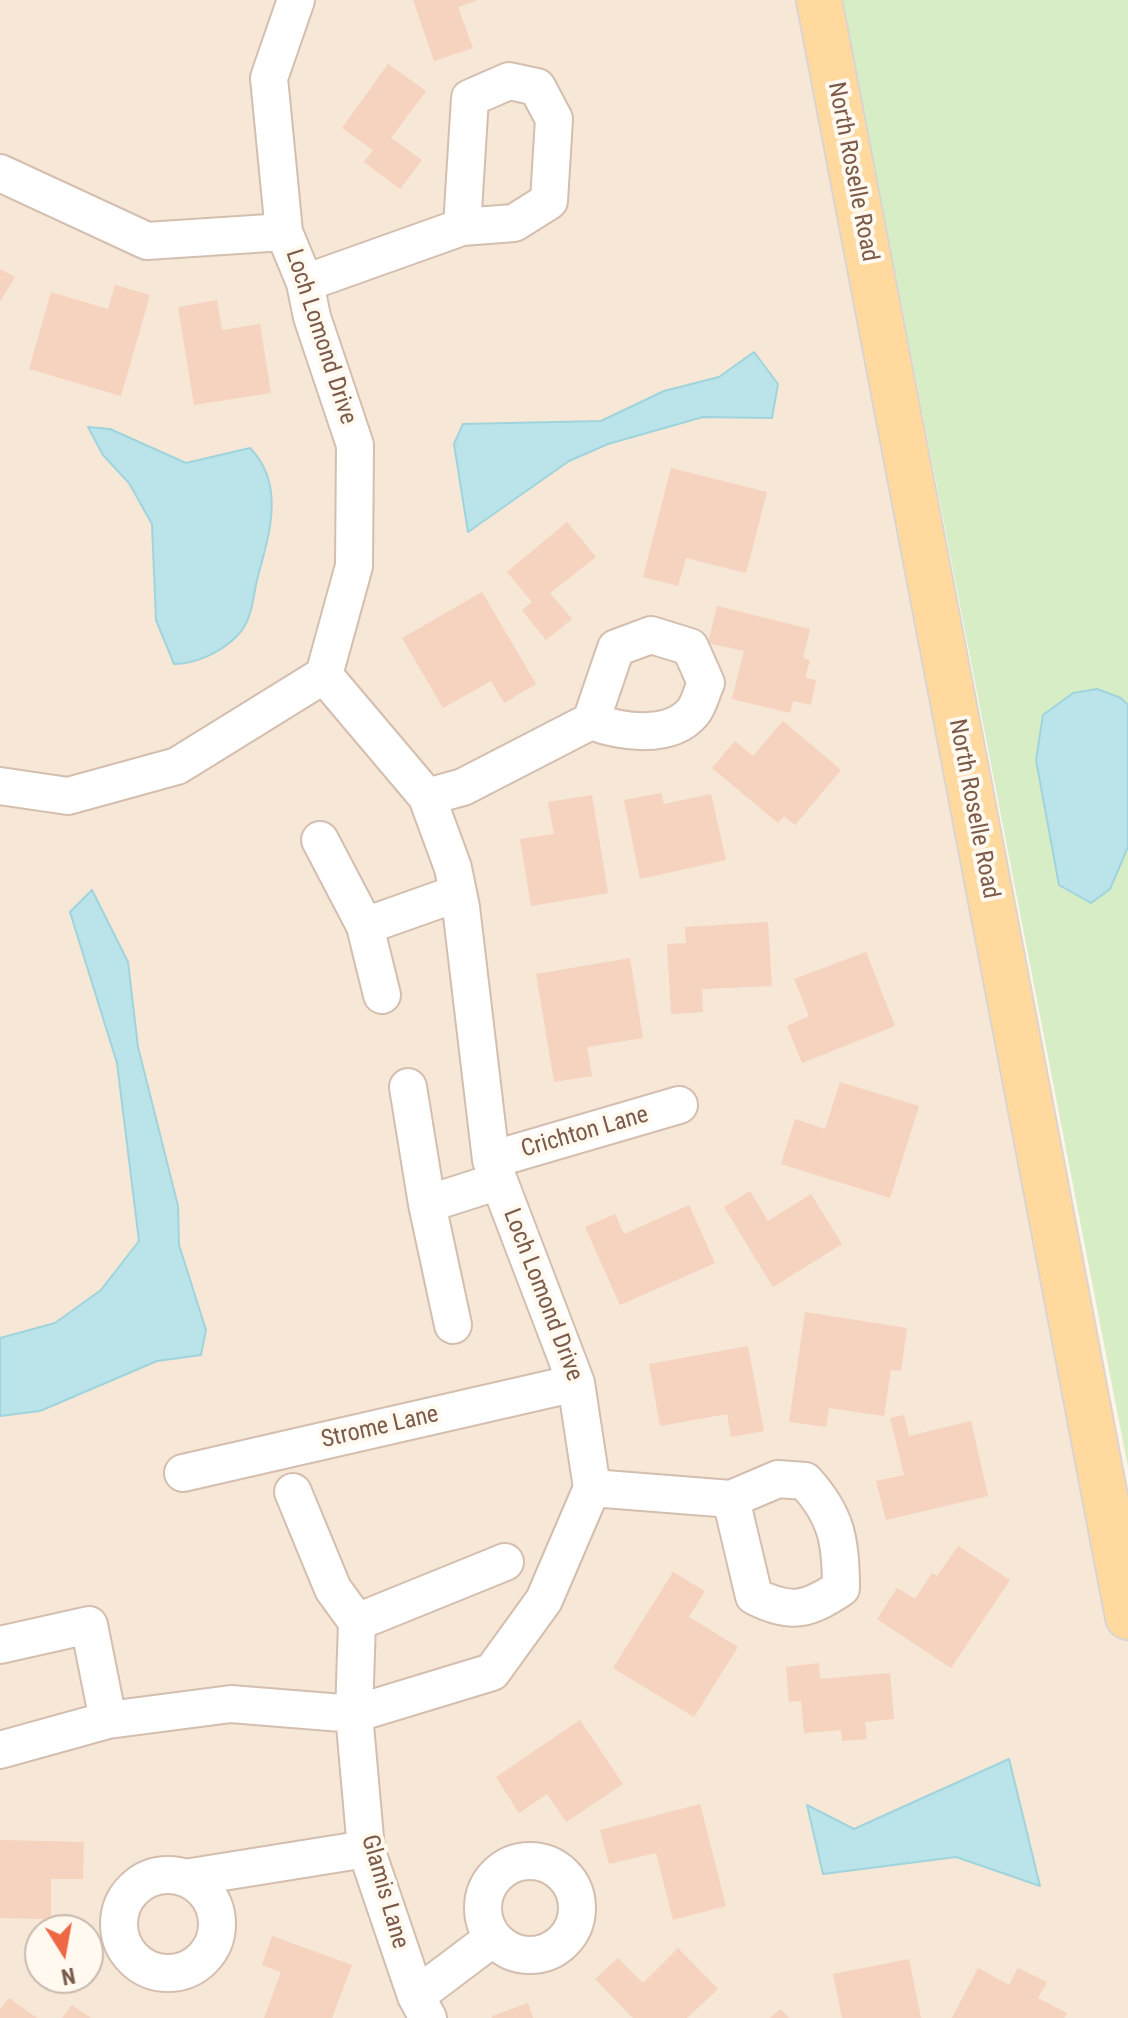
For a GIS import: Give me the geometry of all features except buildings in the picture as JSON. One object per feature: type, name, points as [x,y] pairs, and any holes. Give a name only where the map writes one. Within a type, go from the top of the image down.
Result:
[{"type":"main road","name":"North Roselle Road","points":[[819,0],[1128,1617]]},
{"type":"street","name":"Loch Lomond Drive","points":[[296,0],[269,78],[284,232],[305,283],[312,317],[355,445],[354,566],[324,675],[427,797],[453,868],[495,1170],[576,1383],[592,1488]]},
{"type":"street","points":[[0,173],[147,241],[284,232]]},
{"type":"street","points":[[305,283],[462,227]]},
{"type":"street","points":[[0,786],[68,796],[177,766],[324,675]]},
{"type":"street","points":[[427,797],[463,787],[591,721]]},
{"type":"street","points":[[320,840],[365,926],[382,995]]},
{"type":"street","points":[[365,926],[458,893]]},
{"type":"street","points":[[408,1087],[427,1204],[453,1325]]},
{"type":"street","name":"Crichton Lane","points":[[427,1204],[495,1170],[679,1105]]},
{"type":"street","name":"Strome Lane","points":[[183,1473],[576,1383]]},
{"type":"street","points":[[0,1750],[108,1720],[231,1704],[354,1714],[492,1672],[544,1600],[592,1488],[731,1499]]},
{"type":"street","points":[[293,1492],[333,1589],[357,1622],[505,1562]]},
{"type":"street","name":"Glamis Lane","points":[[357,1622],[354,1714],[366,1849],[422,2007]]},
{"type":"street","points":[[0,1645],[89,1625],[108,1720]]},
{"type":"street","points":[[185,1878],[366,1849]]},
{"type":"street","points":[[422,2007],[493,1938]]},
{"type":"shaded area","points":[[0,0],[819,0],[1128,1617],[1128,2018],[0,2018]]},
{"type":"green space","points":[[842,0],[1128,0],[1128,1467]]},
{"type":"water","points":[[754,352],[778,384],[772,418],[703,417],[608,444],[569,461],[468,532],[454,444],[463,424],[601,421],[664,391],[719,377]]},
{"type":"water","points":[[88,427],[110,429],[186,463],[250,448],[261,462],[268,477],[272,509],[251,608],[241,631],[214,653],[198,660],[174,664],[156,620],[152,524],[129,483],[103,455]]},
{"type":"water","points":[[1097,689],[1121,698],[1128,705],[1128,847],[1110,889],[1091,903],[1059,885],[1036,760],[1043,715],[1073,693]]},
{"type":"water","points":[[92,890],[128,962],[138,1047],[178,1206],[179,1245],[206,1330],[201,1355],[157,1361],[40,1411],[0,1416],[0,1338],[55,1323],[101,1290],[139,1241],[117,1063],[70,912]]},
{"type":"water","points":[[1009,1759],[1040,1886],[956,1857],[823,1874],[807,1805],[854,1829]]}]
